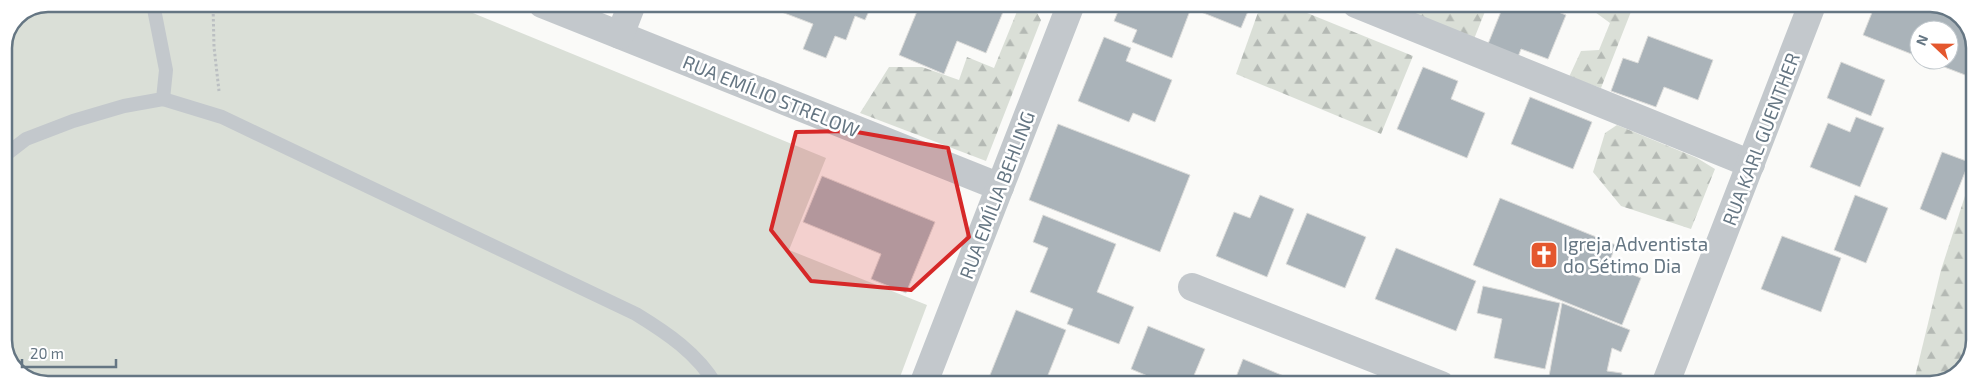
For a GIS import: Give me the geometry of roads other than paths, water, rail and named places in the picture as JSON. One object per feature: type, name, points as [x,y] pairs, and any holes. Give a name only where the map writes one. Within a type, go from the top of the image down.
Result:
[{"type":"street","name":"RUA EMÍLIO STRELOW","points":[[565,13],[1000,187]]},
{"type":"street","points":[[620,35],[629,13]]},
{"type":"street","name":"RUA EMÍLIA BEHLING","points":[[926,376],[1068,13]]},
{"type":"street","points":[[1378,13],[1751,164]]},
{"type":"street","name":"RUA KARL GUENTHER","points":[[1669,376],[1809,13]]},
{"type":"street","points":[[1192,286],[1418,376]]},
{"type":"lane","points":[[155,13],[166,70],[163,99]]},
{"type":"lane","points":[[13,149],[26,139],[73,121],[124,106],[163,99],[222,117],[636,314],[666,333],[704,366],[710,376]]},
{"type":"place","name":"Igreja Adventista do Sétimo Dia","points":[[1544,255]]}]
